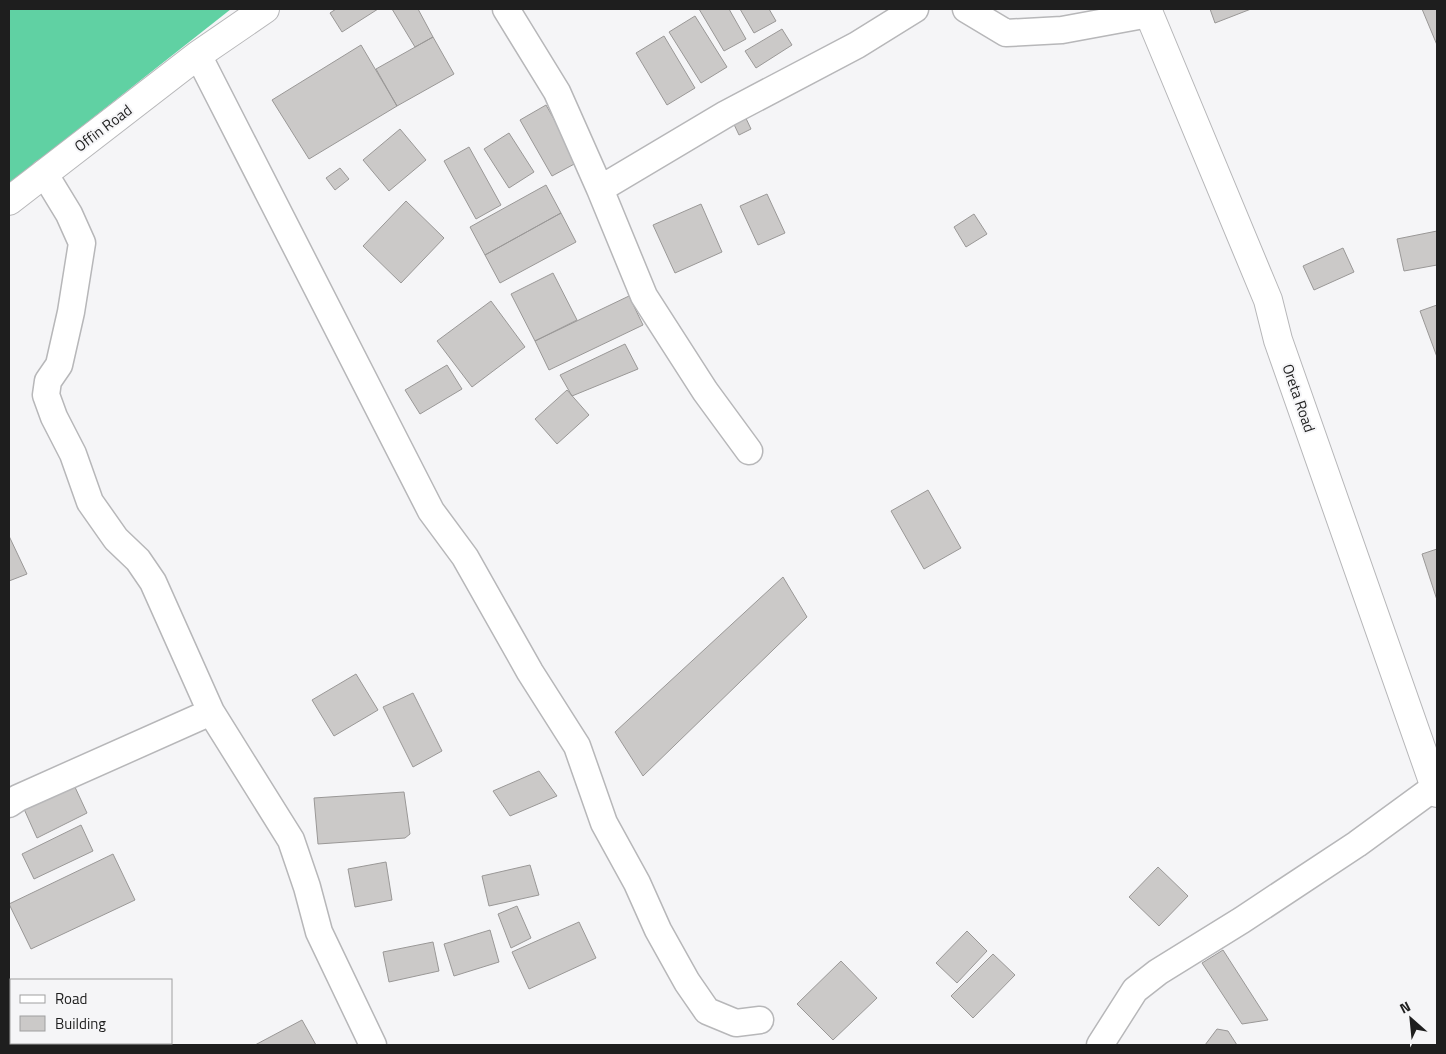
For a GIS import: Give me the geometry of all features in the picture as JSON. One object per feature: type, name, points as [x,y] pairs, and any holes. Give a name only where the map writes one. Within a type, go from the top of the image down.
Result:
[{"type":"street","name":"Offin Road","points":[[9,201],[198,55],[265,9]]},
{"type":"street","points":[[506,9],[557,92],[600,189],[644,296],[705,391],[748,451]]},
{"type":"street","points":[[600,189],[726,114],[857,45],[915,9]]},
{"type":"street","points":[[966,9],[1006,33],[1062,30],[1148,12]]},
{"type":"street","name":"Oreta Road","points":[[1148,12],[1268,300],[1278,340],[1436,790]]},
{"type":"street","points":[[198,55],[431,511],[465,557],[530,672],[577,746],[604,823],[637,882],[658,930],[687,982],[708,1011],[736,1023],[760,1020]]},
{"type":"street","points":[[44,173],[70,214],[82,243],[71,312],[59,366],[48,381],[46,395],[54,417],[73,454],[90,502],[116,540],[138,560],[153,582],[211,712],[291,840],[307,887],[319,932],[373,1045]]},
{"type":"street","points":[[9,804],[18,798],[211,712]]},
{"type":"street","points":[[1100,1045],[1135,990],[1150,978],[1242,920],[1436,790]]},
{"type":"green space","points":[[9,9],[231,9],[9,184]]},
{"type":"building","points":[[336,9],[378,9],[342,32],[330,13]]},
{"type":"building","points":[[392,9],[418,9],[433,37],[415,47]]},
{"type":"building","points":[[699,9],[729,9],[746,39],[724,51]]},
{"type":"building","points":[[740,9],[769,9],[776,21],[754,33]]},
{"type":"building","points":[[1210,9],[1251,9],[1215,23]]},
{"type":"building","points":[[1422,9],[1437,9],[1437,45]]},
{"type":"building","points":[[695,16],[727,67],[701,83],[669,32]]},
{"type":"building","points":[[782,29],[792,45],[756,68],[745,51]]},
{"type":"building","points":[[664,36],[695,88],[667,105],[636,53]]},
{"type":"building","points":[[433,37],[454,74],[397,106],[376,69]]},
{"type":"building","points":[[361,45],[397,106],[309,159],[272,100]]},
{"type":"building","points":[[546,105],[578,162],[552,176],[520,120]]},
{"type":"building","points":[[743,112],[751,129],[739,135],[731,118]]},
{"type":"building","points":[[400,129],[426,160],[389,191],[363,160]]},
{"type":"building","points":[[509,133],[534,172],[509,188],[484,149]]},
{"type":"building","points":[[469,147],[501,205],[476,219],[444,161]]},
{"type":"building","points":[[340,168],[349,179],[335,190],[326,178]]},
{"type":"building","points":[[546,185],[561,213],[485,255],[470,227]]},
{"type":"building","points":[[767,194],[785,233],[758,245],[740,206]]},
{"type":"building","points":[[406,201],[444,238],[401,283],[363,246]]},
{"type":"building","points":[[701,204],[722,252],[675,273],[653,225]]},
{"type":"building","points":[[561,213],[576,242],[500,283],[485,255]]},
{"type":"building","points":[[974,214],[987,234],[966,247],[954,227]]},
{"type":"building","points":[[1437,231],[1437,265],[1404,271],[1397,239]]},
{"type":"building","points":[[1343,248],[1354,272],[1314,290],[1303,266]]},
{"type":"building","points":[[553,273],[577,320],[535,341],[511,294]]},
{"type":"building","points":[[629,296],[643,325],[549,370],[535,341]]},
{"type":"building","points":[[491,301],[525,347],[472,387],[437,341]]},
{"type":"building","points":[[1437,305],[1437,357],[1420,311]]},
{"type":"building","points":[[625,344],[638,369],[572,396],[560,375]]},
{"type":"building","points":[[447,365],[462,389],[420,414],[405,390]]},
{"type":"building","points":[[567,390],[589,415],[557,444],[535,419]]},
{"type":"building","points":[[928,490],[961,548],[924,569],[891,511]]},
{"type":"building","points":[[9,536],[27,574],[9,581]]},
{"type":"building","points":[[1437,549],[1437,600],[1422,554]]},
{"type":"building","points":[[783,577],[807,617],[643,776],[615,732]]},
{"type":"building","points":[[356,674],[378,710],[334,736],[312,700]]},
{"type":"building","points":[[413,693],[442,751],[413,767],[383,707]]},
{"type":"building","points":[[539,771],[557,796],[510,816],[493,791]]},
{"type":"building","points":[[74,785],[87,813],[37,838],[24,809]]},
{"type":"building","points":[[404,792],[410,834],[405,838],[318,844],[314,798]]},
{"type":"building","points":[[81,825],[93,851],[34,879],[22,854]]},
{"type":"building","points":[[113,854],[135,900],[31,949],[9,904]]},
{"type":"building","points":[[386,862],[392,900],[355,907],[348,869]]},
{"type":"building","points":[[530,865],[539,895],[489,906],[482,876]]},
{"type":"building","points":[[1158,867],[1188,896],[1159,926],[1129,897]]},
{"type":"building","points":[[517,906],[531,938],[511,948],[498,914]]},
{"type":"building","points":[[579,922],[596,958],[529,989],[512,952]]},
{"type":"building","points":[[490,930],[499,962],[454,976],[444,944]]},
{"type":"building","points":[[967,931],[987,951],[957,983],[936,963]]},
{"type":"building","points":[[433,942],[439,971],[389,982],[383,952]]},
{"type":"building","points":[[1223,950],[1268,1020],[1242,1024],[1202,963]]},
{"type":"building","points":[[993,954],[1015,975],[973,1018],[951,996]]},
{"type":"building","points":[[841,961],[877,998],[833,1040],[797,1004]]},
{"type":"building","points":[[302,1020],[316,1045],[255,1045]]},
{"type":"building","points":[[1217,1029],[1228,1031],[1237,1045],[1205,1045]]},
{"type":"building","points":[[9,1037],[10,1044],[28,1045],[9,1045]]}]
